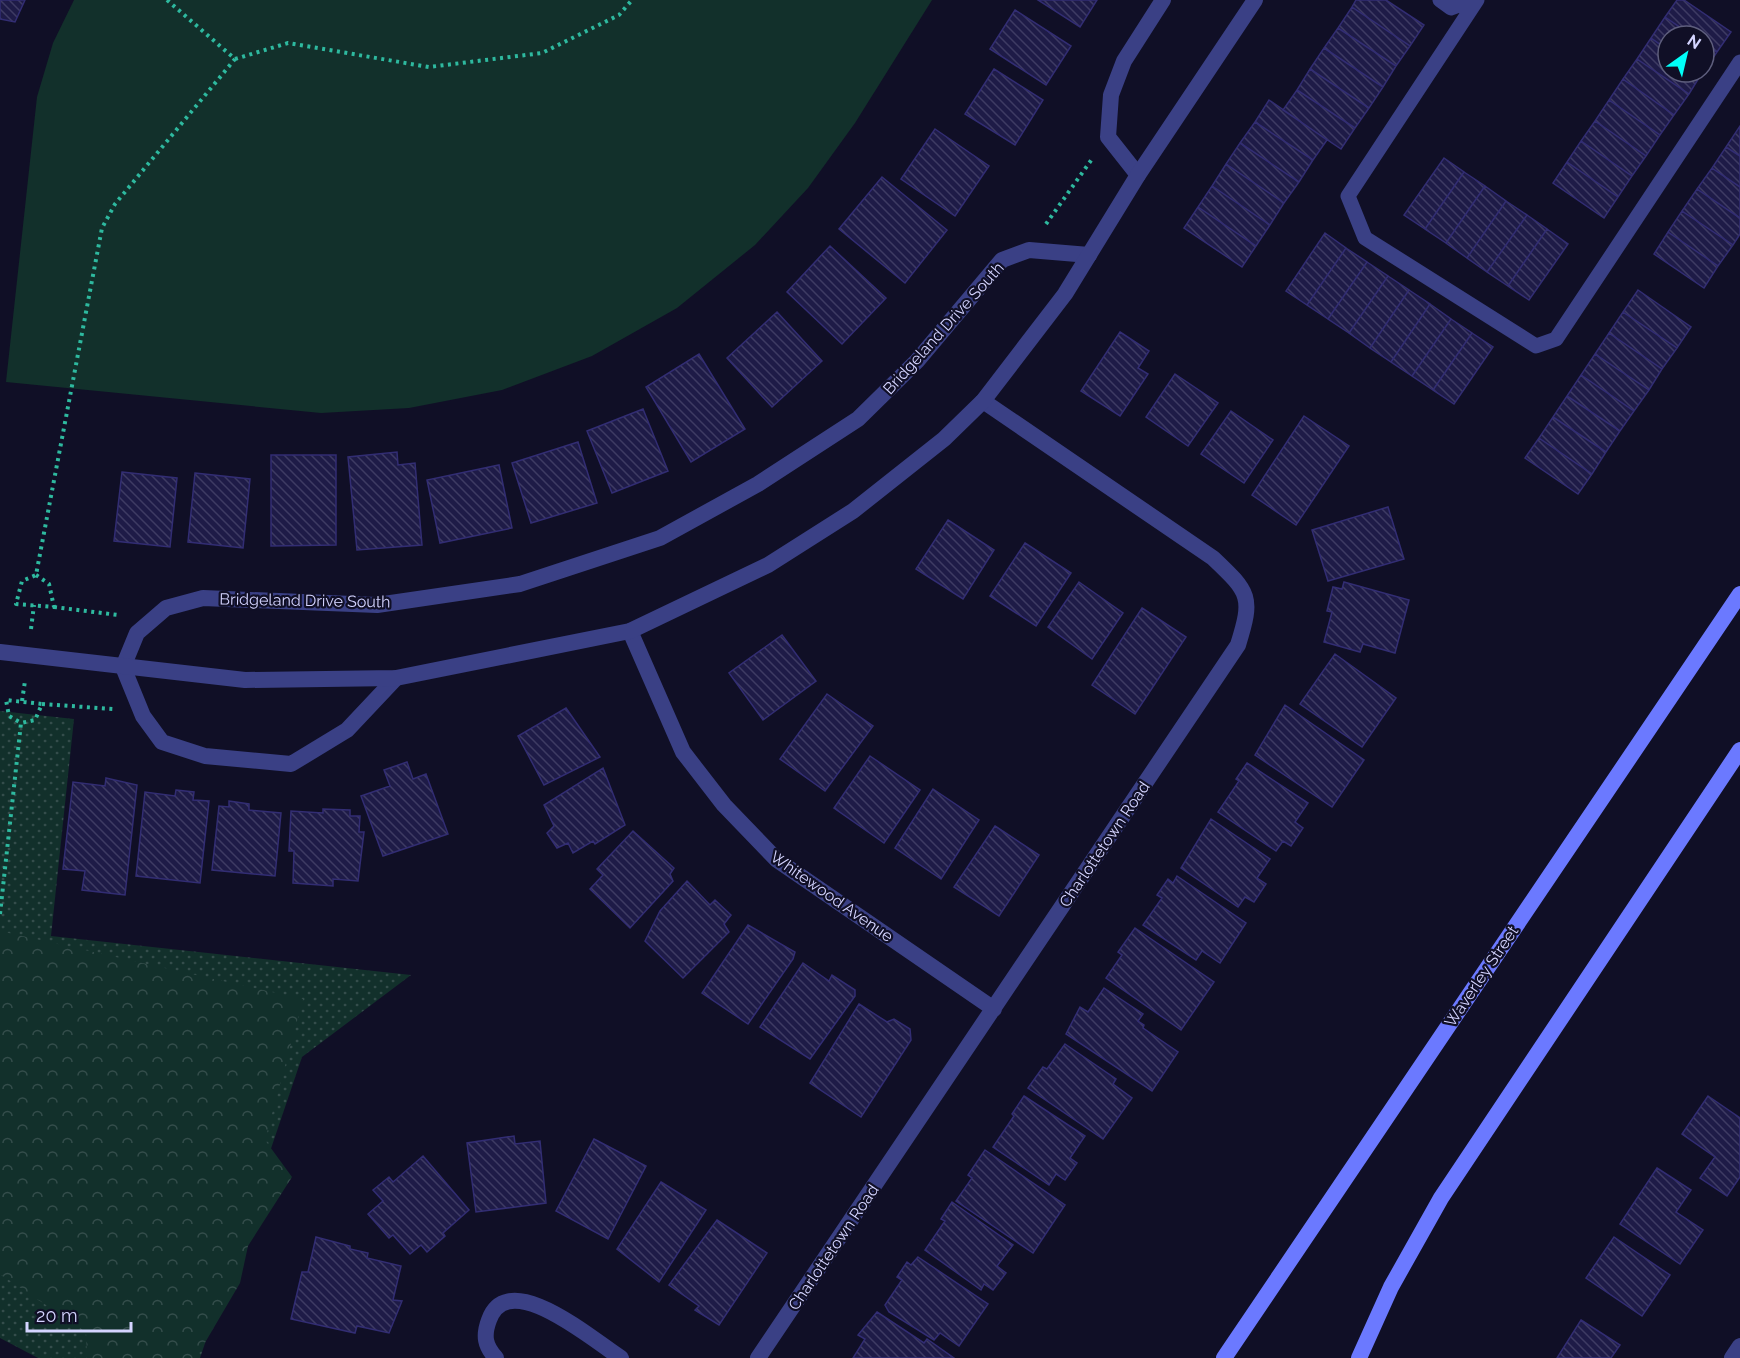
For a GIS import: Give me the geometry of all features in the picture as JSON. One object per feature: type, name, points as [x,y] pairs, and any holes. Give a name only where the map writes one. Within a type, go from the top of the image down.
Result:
[{"type":"main road","name":"Waverley Street","points":[[1224,1358],[1740,594]]},
{"type":"main road","points":[[1359,1358],[1391,1287],[1441,1198],[1740,750]]},
{"type":"street","points":[[1138,175],[1108,137],[1111,95],[1124,61],[1162,0]]},
{"type":"street","points":[[0,652],[245,680],[396,678],[630,631],[768,565],[853,511],[944,440],[983,401],[1065,294],[1138,175],[1255,0]]},
{"type":"street","name":"Bridgeland Drive South","points":[[123,667],[136,633],[166,608],[203,598],[377,605],[520,584],[660,538],[758,484],[858,419],[917,361],[1002,260],[1029,250],[1089,255]]},
{"type":"street","name":"Charlottetown Road","points":[[758,1358],[1238,645],[1249,610],[1240,583],[1213,558],[983,401]]},
{"type":"street","name":"Whitewood Avenue","points":[[630,631],[683,752],[724,805],[777,860],[994,1009]]},
{"type":"street","points":[[123,667],[142,712],[162,742],[205,756],[291,764],[347,730],[396,678]]},
{"type":"street","points":[[496,1358],[487,1348],[484,1332],[491,1315],[502,1303],[518,1300],[534,1302],[549,1310],[621,1358]]},
{"type":"street","points":[[1732,1358],[1740,1346]]},
{"type":"lane","points":[[1440,0],[1451,8],[1475,0]]},
{"type":"lane","points":[[1475,0],[1348,196],[1365,238],[1536,346],[1556,339],[1740,62]]},
{"type":"path","points":[[167,0],[235,59]]},
{"type":"path","points":[[36,575],[102,228],[115,204],[235,59],[288,43],[429,67],[542,53],[619,15],[632,0]]},
{"type":"path","points":[[1029,250],[1108,137]]},
{"type":"path","points":[[36,575],[22,581],[16,604],[154,619]]},
{"type":"path","points":[[36,575],[49,584],[54,607]]},
{"type":"path","points":[[42,704],[35,720],[21,723],[9,716],[6,700],[142,712]]},
{"type":"path","points":[[0,914],[21,723]]},
{"type":"green space","points":[[74,0],[932,0],[855,123],[808,188],[755,245],[677,308],[592,356],[502,390],[409,408],[321,413],[6,382],[37,97],[53,43]]},
{"type":"green space","points":[[0,711],[74,719],[51,936],[411,975],[302,1057],[200,1358],[38,1358],[0,1338]]},
{"type":"green space","points":[[0,931],[303,999],[265,1140],[292,1177],[248,1246],[240,1283],[196,1358],[87,1358],[86,1332],[0,1274]]},
{"type":"building","points":[[0,0],[25,0],[15,22],[0,19]]},
{"type":"building","points":[[1038,0],[1097,0],[1080,27]]},
{"type":"building","points":[[1356,0],[1386,0],[1424,25],[1410,46],[1352,7]]},
{"type":"building","points":[[1677,0],[1684,0],[1731,32],[1717,52],[1716,24],[1675,24],[1665,17]]},
{"type":"building","points":[[1352,7],[1410,46],[1396,66],[1338,28]]},
{"type":"building","points":[[1015,10],[1071,46],[1046,85],[990,49]]},
{"type":"building","points":[[1665,17],[1675,24],[1660,24]]},
{"type":"building","points":[[1338,28],[1396,66],[1383,87],[1324,48]]},
{"type":"building","points":[[1656,30],[1656,42],[1651,38]]},
{"type":"building","points":[[1651,38],[1656,42],[1656,72],[1637,59]]},
{"type":"building","points":[[1324,48],[1383,87],[1369,108],[1310,69]]},
{"type":"building","points":[[1637,59],[1656,72],[1656,84],[1674,84],[1689,94],[1674,115],[1623,79]]},
{"type":"building","points":[[994,69],[1043,100],[1015,145],[965,114]]},
{"type":"building","points":[[1310,69],[1369,108],[1355,128],[1297,90]]},
{"type":"building","points":[[1623,79],[1674,115],[1660,135],[1609,100]]},
{"type":"building","points":[[1674,84],[1695,84],[1689,94]]},
{"type":"building","points":[[1297,90],[1355,128],[1341,149],[1283,110]]},
{"type":"building","points":[[1269,100],[1327,140],[1313,160],[1255,122]]},
{"type":"building","points":[[1609,100],[1660,135],[1646,156],[1595,121]]},
{"type":"building","points":[[1595,121],[1646,156],[1632,176],[1581,141]]},
{"type":"building","points":[[1255,122],[1313,160],[1299,182],[1240,143]]},
{"type":"building","points":[[1740,126],[1740,156],[1726,147]]},
{"type":"building","points":[[935,129],[989,166],[955,216],[901,179]]},
{"type":"building","points":[[1581,141],[1632,176],[1618,197],[1567,162]]},
{"type":"building","points":[[1240,143],[1299,182],[1284,203],[1226,164]]},
{"type":"building","points":[[1726,147],[1740,156],[1740,187],[1712,168]]},
{"type":"building","points":[[1444,158],[1464,172],[1425,229],[1404,215]]},
{"type":"building","points":[[1567,162],[1618,197],[1604,218],[1553,183]]},
{"type":"building","points":[[1226,164],[1284,203],[1270,225],[1212,186]]},
{"type":"building","points":[[1712,168],[1740,187],[1740,218],[1697,189]]},
{"type":"building","points":[[1464,172],[1485,186],[1446,243],[1425,229]]},
{"type":"building","points":[[882,177],[947,230],[905,283],[839,229]]},
{"type":"building","points":[[1212,186],[1270,225],[1256,246],[1198,207]]},
{"type":"building","points":[[1485,186],[1506,201],[1467,258],[1446,243]]},
{"type":"building","points":[[1697,189],[1740,218],[1740,234],[1733,245],[1682,211]]},
{"type":"building","points":[[1506,201],[1527,215],[1487,272],[1467,258]]},
{"type":"building","points":[[1198,207],[1256,246],[1242,267],[1184,228]]},
{"type":"building","points":[[1682,211],[1733,245],[1718,266],[1668,232]]},
{"type":"building","points":[[1527,215],[1547,229],[1508,286],[1487,272]]},
{"type":"building","points":[[1547,229],[1568,244],[1529,300],[1508,286]]},
{"type":"building","points":[[1668,232],[1718,266],[1704,288],[1654,254]]},
{"type":"building","points":[[1325,233],[1346,248],[1307,305],[1286,291]]},
{"type":"building","points":[[830,246],[886,298],[842,344],[787,292]]},
{"type":"building","points":[[1346,248],[1367,262],[1328,319],[1307,305]]},
{"type":"building","points":[[1367,262],[1388,276],[1349,333],[1328,319]]},
{"type":"building","points":[[1388,276],[1409,290],[1370,348],[1349,333]]},
{"type":"building","points":[[1409,290],[1430,304],[1391,362],[1370,348]]},
{"type":"building","points":[[1638,290],[1691,327],[1677,348],[1623,312]]},
{"type":"building","points":[[1430,304],[1451,319],[1412,376],[1391,362]]},
{"type":"building","points":[[777,312],[822,361],[772,407],[727,358]]},
{"type":"building","points":[[1623,312],[1677,348],[1662,369],[1609,333]]},
{"type":"building","points":[[1451,319],[1472,333],[1433,390],[1412,376]]},
{"type":"building","points":[[1120,332],[1149,351],[1138,368],[1148,374],[1120,416],[1081,391]]},
{"type":"building","points":[[1472,333],[1493,347],[1454,404],[1433,390]]},
{"type":"building","points":[[1609,333],[1662,369],[1649,390],[1595,354]]},
{"type":"building","points":[[699,354],[745,429],[691,462],[646,387]]},
{"type":"building","points":[[1595,354],[1649,390],[1634,411],[1581,375]]},
{"type":"building","points":[[1175,374],[1218,403],[1188,446],[1146,417]]},
{"type":"building","points":[[1581,375],[1634,411],[1620,431],[1567,396]]},
{"type":"building","points":[[1567,396],[1620,431],[1606,452],[1553,417]]},
{"type":"building","points":[[643,409],[668,471],[612,493],[587,431]]},
{"type":"building","points":[[1231,411],[1273,440],[1244,483],[1201,454]]},
{"type":"building","points":[[1304,416],[1349,446],[1296,525],[1252,495]]},
{"type":"building","points":[[1553,417],[1606,452],[1592,474],[1539,438]]},
{"type":"building","points":[[1539,438],[1592,474],[1578,494],[1525,458]]},
{"type":"building","points":[[578,442],[597,503],[531,523],[512,463]]},
{"type":"building","points":[[397,452],[398,465],[415,463],[422,545],[357,550],[348,457]]},
{"type":"building","points":[[271,455],[336,455],[336,545],[271,546]]},
{"type":"building","points":[[499,465],[512,528],[440,543],[427,480]]},
{"type":"building","points":[[122,472],[177,478],[170,547],[114,541]]},
{"type":"building","points":[[195,473],[250,479],[243,548],[188,542]]},
{"type":"building","points":[[1388,507],[1404,559],[1328,581],[1312,530]]},
{"type":"building","points":[[948,520],[994,550],[963,599],[916,569]]},
{"type":"building","points":[[1025,543],[1071,573],[1036,626],[990,596]]},
{"type":"building","points":[[1079,582],[1123,613],[1092,659],[1048,627]]},
{"type":"building","points":[[1344,582],[1409,600],[1395,653],[1363,644],[1360,652],[1324,642],[1332,612],[1327,611],[1333,587],[1342,589]]},
{"type":"building","points":[[1142,608],[1186,637],[1135,714],[1092,685]]},
{"type":"building","points":[[782,635],[816,681],[763,720],[729,673]]},
{"type":"building","points":[[1335,654],[1396,698],[1362,747],[1300,704]]},
{"type":"building","points":[[827,694],[873,726],[825,791],[780,759]]},
{"type":"building","points":[[1285,705],[1364,760],[1332,807],[1255,755]]},
{"type":"building","points":[[566,708],[600,757],[544,785],[518,736]]},
{"type":"building","points":[[870,756],[920,790],[884,843],[834,808]]},
{"type":"building","points":[[407,762],[413,779],[426,774],[448,834],[383,856],[361,796],[390,786],[384,770]]},
{"type":"building","points":[[1247,763],[1308,803],[1295,822],[1303,828],[1291,846],[1283,841],[1276,851],[1218,812],[1239,781],[1236,779]]},
{"type":"building","points":[[603,768],[625,825],[595,844],[593,841],[573,853],[568,843],[557,848],[547,833],[554,826],[544,805]]},
{"type":"building","points":[[106,778],[137,785],[125,895],[82,890],[85,871],[63,869],[73,782],[105,786]]},
{"type":"building","points":[[933,789],[979,820],[941,879],[895,848]]},
{"type":"building","points":[[176,790],[194,792],[193,800],[209,801],[200,883],[136,876],[145,792],[175,796]]},
{"type":"building","points":[[229,801],[249,804],[249,810],[281,813],[275,876],[212,870],[219,806],[229,807]]},
{"type":"building","points":[[323,809],[350,810],[350,816],[360,816],[359,832],[364,832],[358,881],[333,879],[333,886],[293,883],[294,851],[289,851],[291,811],[323,813]]},
{"type":"building","points":[[1211,819],[1270,859],[1257,878],[1266,884],[1254,902],[1245,897],[1238,907],[1181,868]]},
{"type":"building","points":[[995,826],[1039,855],[999,916],[954,887]]},
{"type":"building","points":[[633,831],[674,868],[670,874],[673,881],[630,928],[590,889],[603,875],[597,869]]},
{"type":"building","points":[[1177,876],[1246,923],[1220,963],[1202,951],[1196,960],[1143,925],[1162,898],[1157,895],[1168,879],[1173,883]]},
{"type":"building","points":[[687,881],[710,905],[715,900],[731,915],[724,924],[729,932],[683,978],[645,941],[660,911]]},
{"type":"building","points":[[748,925],[795,952],[793,959],[748,1024],[702,993]]},
{"type":"building","points":[[1135,928],[1214,982],[1181,1030],[1106,978],[1122,955],[1118,952]]},
{"type":"building","points":[[803,963],[829,981],[832,975],[855,990],[855,996],[810,1059],[760,1027]]},
{"type":"building","points":[[1104,988],[1143,1014],[1138,1021],[1144,1025],[1143,1028],[1178,1052],[1152,1091],[1066,1034],[1080,1007],[1088,1012]]},
{"type":"building","points":[[859,1004],[887,1022],[894,1019],[910,1029],[911,1040],[861,1117],[810,1083]]},
{"type":"building","points":[[1065,1044],[1116,1079],[1113,1084],[1132,1098],[1103,1139],[1028,1088],[1043,1067],[1047,1069]]},
{"type":"building","points":[[1024,1096],[1085,1136],[1070,1158],[1077,1163],[1065,1180],[1056,1174],[1049,1185],[993,1147],[1014,1116],[1012,1114]]},
{"type":"building","points":[[1708,1096],[1740,1118],[1740,1177],[1727,1196],[1700,1178],[1715,1157],[1682,1134]]},
{"type":"building","points":[[514,1136],[515,1144],[540,1141],[546,1203],[476,1212],[467,1143]]},
{"type":"building","points":[[594,1139],[646,1166],[608,1239],[556,1211]]},
{"type":"building","points":[[985,1150],[1065,1205],[1033,1253],[956,1201],[972,1178],[968,1175]]},
{"type":"building","points":[[423,1156],[469,1210],[443,1233],[445,1236],[427,1252],[421,1245],[410,1254],[393,1235],[389,1238],[368,1214],[383,1201],[373,1190],[389,1177],[393,1182]]},
{"type":"building","points":[[1657,1168],[1691,1190],[1676,1212],[1703,1230],[1680,1264],[1620,1224]]},
{"type":"building","points":[[661,1182],[706,1210],[659,1282],[617,1249]]},
{"type":"building","points":[[952,1202],[1013,1245],[997,1266],[1006,1273],[993,1290],[984,1284],[981,1290],[925,1250],[945,1221],[941,1219]]},
{"type":"building","points":[[717,1220],[767,1253],[719,1325],[695,1310],[699,1306],[669,1285]]},
{"type":"building","points":[[316,1237],[368,1253],[367,1258],[401,1266],[393,1300],[402,1301],[389,1333],[357,1326],[355,1333],[291,1319],[302,1272],[308,1272]]},
{"type":"building","points":[[1614,1237],[1670,1275],[1642,1316],[1586,1278]]},
{"type":"building","points":[[918,1257],[988,1304],[959,1346],[940,1333],[934,1340],[889,1312],[885,1305],[902,1280],[897,1277],[907,1262],[911,1265]]},
{"type":"building","points":[[877,1312],[924,1343],[927,1339],[954,1358],[853,1358],[865,1339],[858,1335]]},
{"type":"building","points":[[1581,1320],[1620,1345],[1611,1358],[1557,1358]]}]
